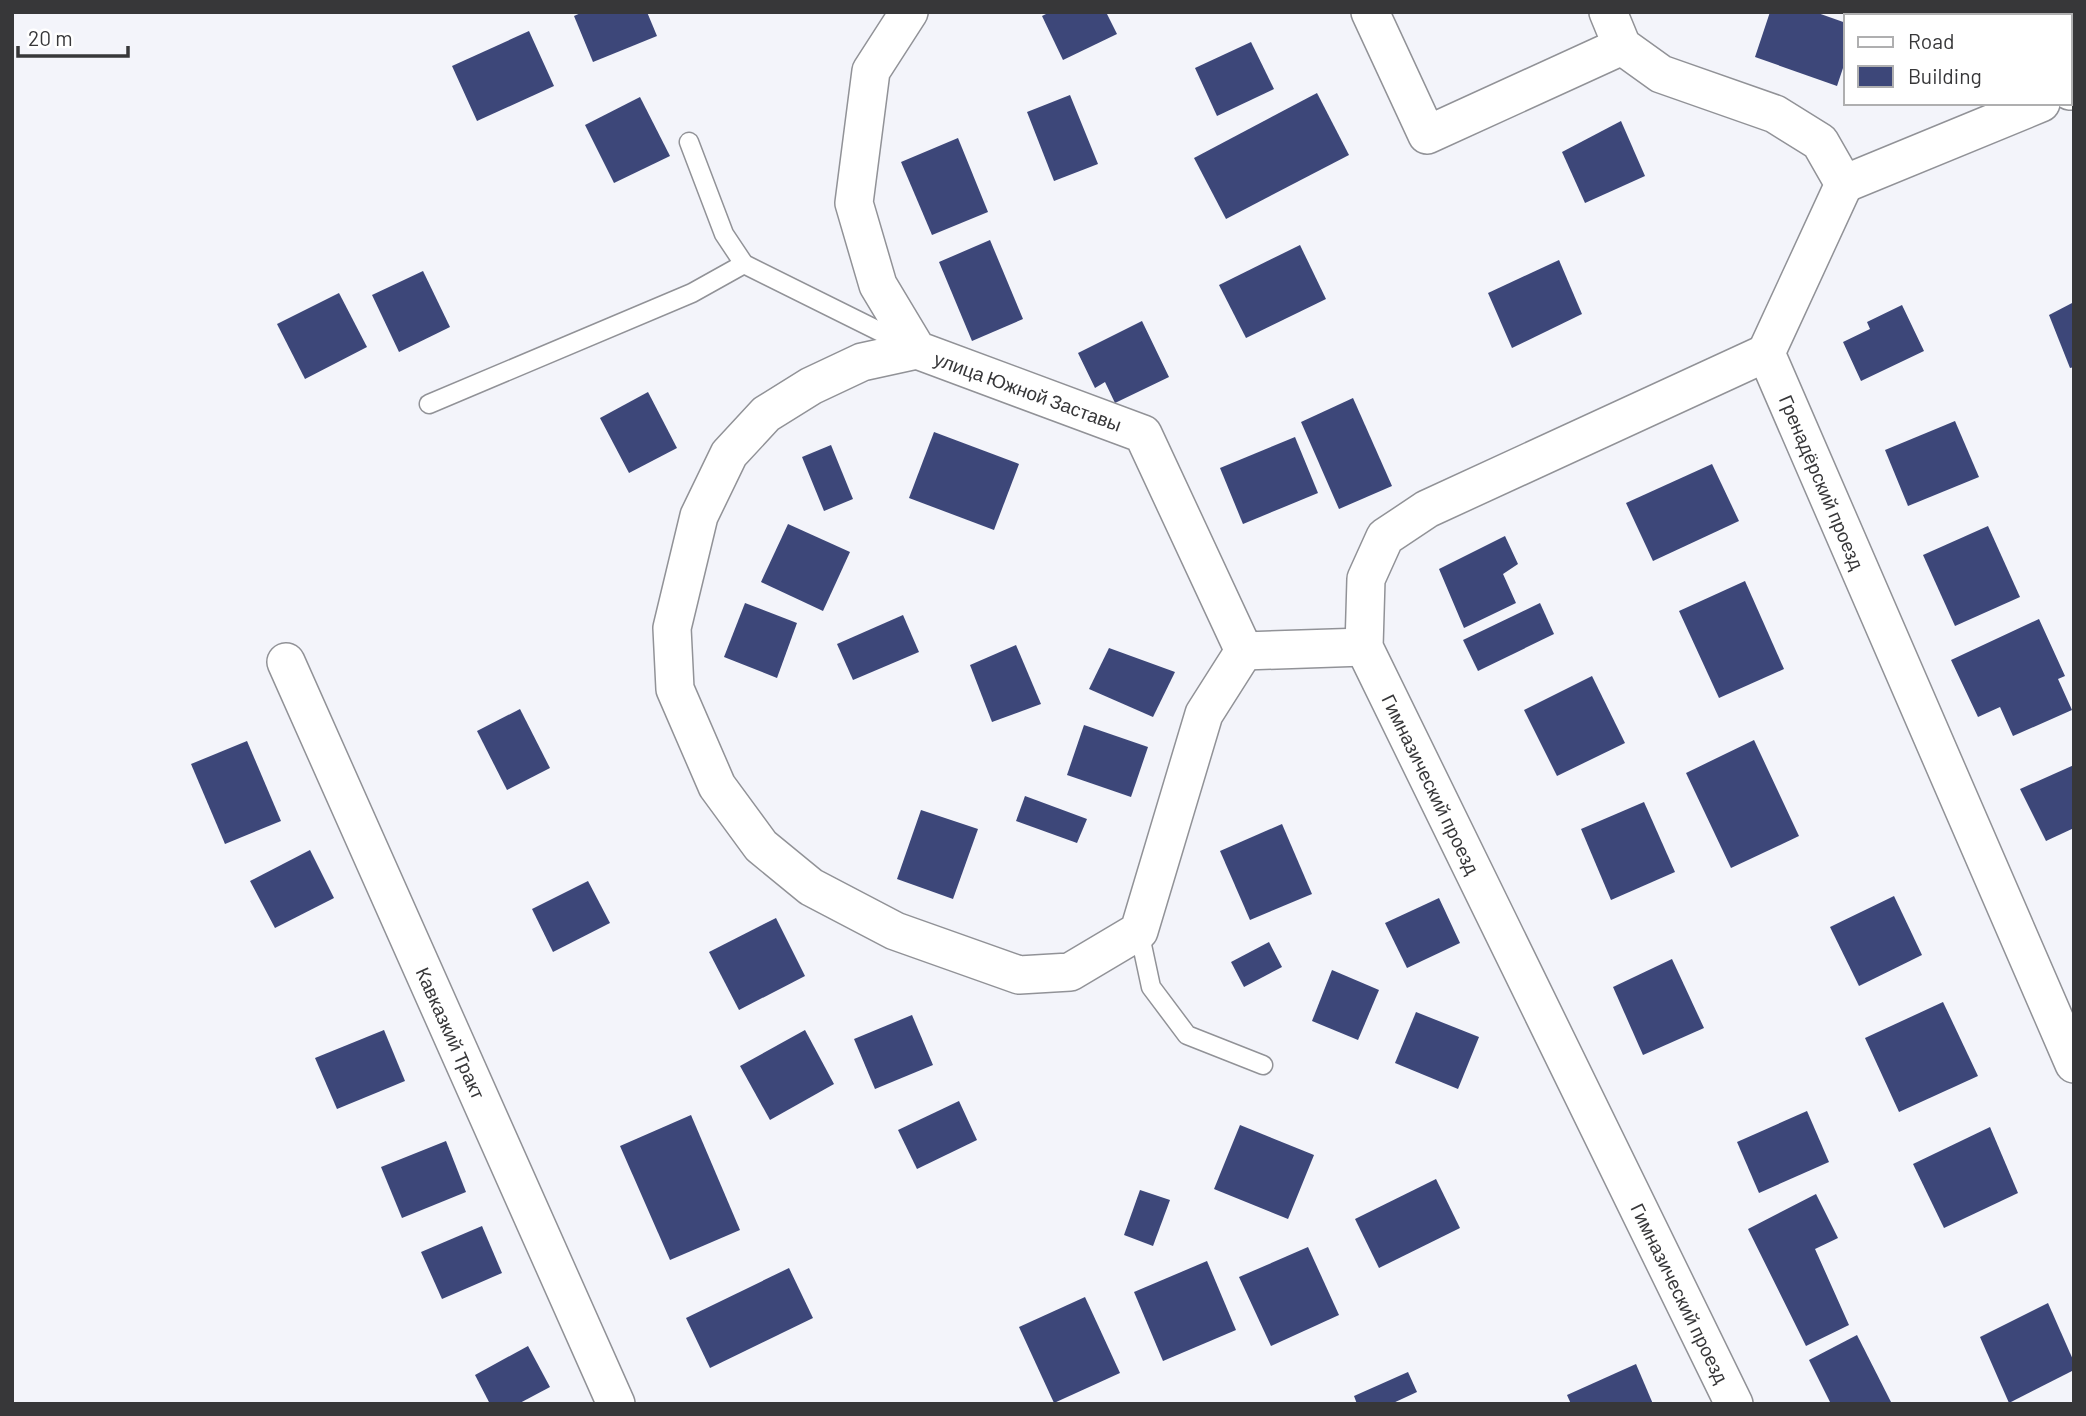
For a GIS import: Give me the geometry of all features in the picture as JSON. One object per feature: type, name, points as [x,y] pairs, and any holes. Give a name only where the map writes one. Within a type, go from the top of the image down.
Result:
[{"type":"street","name":"улица Южной Заставы","points":[[909,12],[871,71],[854,203],[878,285],[917,350],[1143,434],[1244,652]]},
{"type":"street","points":[[1370,12],[1427,135],[1622,46]]},
{"type":"street","points":[[1608,12],[1622,46],[1661,74],[1775,114],[1820,142],[1844,184]]},
{"type":"street","points":[[1766,353],[1844,184],[2036,105]]},
{"type":"street","points":[[917,350],[862,362],[811,386],[766,414],[729,454],[699,516],[672,628],[675,688],[717,786],[761,846],[811,887],[895,931],[1019,975],[1070,972],[1139,931],[1204,714],[1244,652],[1364,647]]},
{"type":"street","name":"Гимназический проезд","points":[[1734,1404],[1364,647],[1366,579],[1385,537],[1427,509],[1766,353]]},
{"type":"street","name":"Гренадёрский проезд","points":[[1766,353],[2074,1064]]},
{"type":"street","name":"Кавказкий Тракт","points":[[286,662],[616,1404]]},
{"type":"lane","points":[[689,142],[724,234],[744,264],[917,350]]},
{"type":"lane","points":[[429,404],[692,293],[744,264]]},
{"type":"lane","points":[[1139,931],[1152,987],[1187,1035],[1264,1065]]},
{"type":"building","points":[[583,12],[647,12],[657,36],[593,62],[574,16]]},
{"type":"building","points":[[1050,12],[1106,12],[1117,34],[1063,60],[1042,16]]},
{"type":"building","points":[[1770,12],[1815,12],[1844,22],[1844,65],[1837,86],[1755,57]]},
{"type":"building","points":[[1967,12],[1968,14],[1939,14]]},
{"type":"building","points":[[529,31],[554,86],[477,121],[452,66]]},
{"type":"building","points":[[1251,42],[1274,89],[1217,116],[1195,68]]},
{"type":"building","points":[[1317,93],[1349,155],[1226,219],[1194,158]]},
{"type":"building","points":[[1070,95],[1098,164],[1054,181],[1027,112]]},
{"type":"building","points":[[640,97],[670,156],[614,183],[585,125]]},
{"type":"building","points":[[1621,121],[1645,176],[1585,203],[1562,152]]},
{"type":"building","points":[[958,138],[988,212],[932,235],[901,162]]},
{"type":"building","points":[[990,240],[1023,319],[972,341],[939,262]]},
{"type":"building","points":[[1300,245],[1326,299],[1246,338],[1219,285]]},
{"type":"building","points":[[1559,260],[1582,314],[1512,348],[1488,293]]},
{"type":"building","points":[[423,271],[450,327],[399,352],[372,295]]},
{"type":"building","points":[[339,293],[367,347],[305,379],[277,324]]},
{"type":"building","points":[[2074,302],[2074,367],[2070,368],[2049,315]]},
{"type":"building","points":[[1902,305],[1924,351],[1861,381],[1843,342],[1870,329],[1867,322]]},
{"type":"building","points":[[1142,321],[1169,377],[1115,403],[1105,382],[1095,388],[1078,353]]},
{"type":"building","points":[[648,392],[677,448],[629,473],[600,418]]},
{"type":"building","points":[[1353,398],[1392,486],[1339,509],[1301,422]]},
{"type":"building","points":[[1955,421],[1979,477],[1908,506],[1885,450]]},
{"type":"building","points":[[934,432],[1019,464],[994,530],[909,498]]},
{"type":"building","points":[[1295,437],[1318,493],[1243,524],[1220,468]]},
{"type":"building","points":[[831,445],[853,499],[824,511],[802,457]]},
{"type":"building","points":[[1712,464],[1739,521],[1653,561],[1626,503]]},
{"type":"building","points":[[788,524],[850,552],[823,611],[761,582]]},
{"type":"building","points":[[1988,526],[2020,597],[1955,626],[1923,555]]},
{"type":"building","points":[[1505,536],[1518,564],[1503,574],[1516,603],[1464,628],[1439,569]]},
{"type":"building","points":[[1745,581],[1784,669],[1719,698],[1679,611]]},
{"type":"building","points":[[745,603],[797,623],[777,678],[724,657]]},
{"type":"building","points":[[1540,603],[1554,634],[1478,671],[1463,640]]},
{"type":"building","points":[[903,615],[919,652],[853,680],[837,644]]},
{"type":"building","points":[[2039,619],[2065,676],[2058,679],[2072,710],[2013,736],[2000,707],[1978,717],[1951,660]]},
{"type":"building","points":[[1016,645],[1041,704],[992,722],[970,665]]},
{"type":"building","points":[[1109,648],[1175,672],[1153,717],[1089,689]]},
{"type":"building","points":[[1592,676],[1625,743],[1557,776],[1524,710]]},
{"type":"building","points":[[520,709],[550,768],[507,790],[477,731]]},
{"type":"building","points":[[1084,725],[1148,747],[1131,797],[1067,775]]},
{"type":"building","points":[[1754,740],[1799,836],[1731,868],[1686,773]]},
{"type":"building","points":[[247,741],[281,821],[225,844],[191,764]]},
{"type":"building","points":[[2074,765],[2074,828],[2046,841],[2020,789]]},
{"type":"building","points":[[1025,796],[1087,819],[1077,843],[1016,821]]},
{"type":"building","points":[[1644,802],[1675,872],[1611,900],[1581,829]]},
{"type":"building","points":[[921,810],[978,829],[953,899],[897,879]]},
{"type":"building","points":[[1282,824],[1312,894],[1250,920],[1220,851]]},
{"type":"building","points":[[310,850],[334,898],[275,928],[250,881]]},
{"type":"building","points":[[588,881],[610,923],[553,952],[532,909]]},
{"type":"building","points":[[1894,896],[1922,955],[1859,986],[1830,927]]},
{"type":"building","points":[[1439,898],[1460,943],[1407,968],[1385,923]]},
{"type":"building","points":[[776,918],[805,976],[739,1010],[709,952]]},
{"type":"building","points":[[1269,942],[1282,967],[1244,987],[1231,962]]},
{"type":"building","points":[[1672,959],[1704,1028],[1643,1055],[1613,987]]},
{"type":"building","points":[[1332,970],[1379,990],[1358,1040],[1312,1021]]},
{"type":"building","points":[[1943,1002],[1978,1076],[1899,1112],[1865,1038]]},
{"type":"building","points":[[1416,1012],[1479,1037],[1458,1089],[1395,1063]]},
{"type":"building","points":[[912,1015],[933,1065],[875,1089],[854,1039]]},
{"type":"building","points":[[384,1030],[405,1081],[337,1109],[315,1058]]},
{"type":"building","points":[[805,1030],[834,1084],[770,1120],[740,1066]]},
{"type":"building","points":[[959,1101],[977,1140],[917,1169],[898,1130]]},
{"type":"building","points":[[1807,1111],[1829,1162],[1759,1193],[1737,1142]]},
{"type":"building","points":[[691,1115],[740,1230],[670,1260],[620,1146]]},
{"type":"building","points":[[1240,1125],[1314,1155],[1288,1219],[1214,1189]]},
{"type":"building","points":[[1990,1127],[2018,1193],[1944,1228],[1913,1164]]},
{"type":"building","points":[[446,1141],[466,1192],[402,1218],[381,1167]]},
{"type":"building","points":[[1436,1179],[1460,1228],[1379,1268],[1355,1219]]},
{"type":"building","points":[[1140,1190],[1170,1200],[1153,1246],[1124,1235]]},
{"type":"building","points":[[1816,1194],[1838,1238],[1815,1249],[1849,1325],[1806,1346],[1748,1229]]},
{"type":"building","points":[[482,1226],[502,1273],[442,1299],[421,1252]]},
{"type":"building","points":[[1308,1247],[1339,1315],[1271,1346],[1239,1277]]},
{"type":"building","points":[[1207,1261],[1236,1330],[1163,1361],[1134,1292]]},
{"type":"building","points":[[789,1268],[813,1318],[710,1368],[686,1318]]},
{"type":"building","points":[[1085,1297],[1120,1373],[1054,1403],[1019,1327]]},
{"type":"building","points":[[2048,1303],[2074,1362],[2074,1370],[2009,1403],[1980,1337]]},
{"type":"building","points":[[1857,1335],[1892,1404],[1831,1404],[1809,1360]]},
{"type":"building","points":[[528,1346],[550,1387],[518,1404],[490,1404],[475,1375]]},
{"type":"building","points":[[1636,1364],[1653,1404],[1571,1404],[1567,1395]]},
{"type":"building","points":[[1408,1372],[1417,1392],[1391,1404],[1357,1404],[1354,1396]]}]
